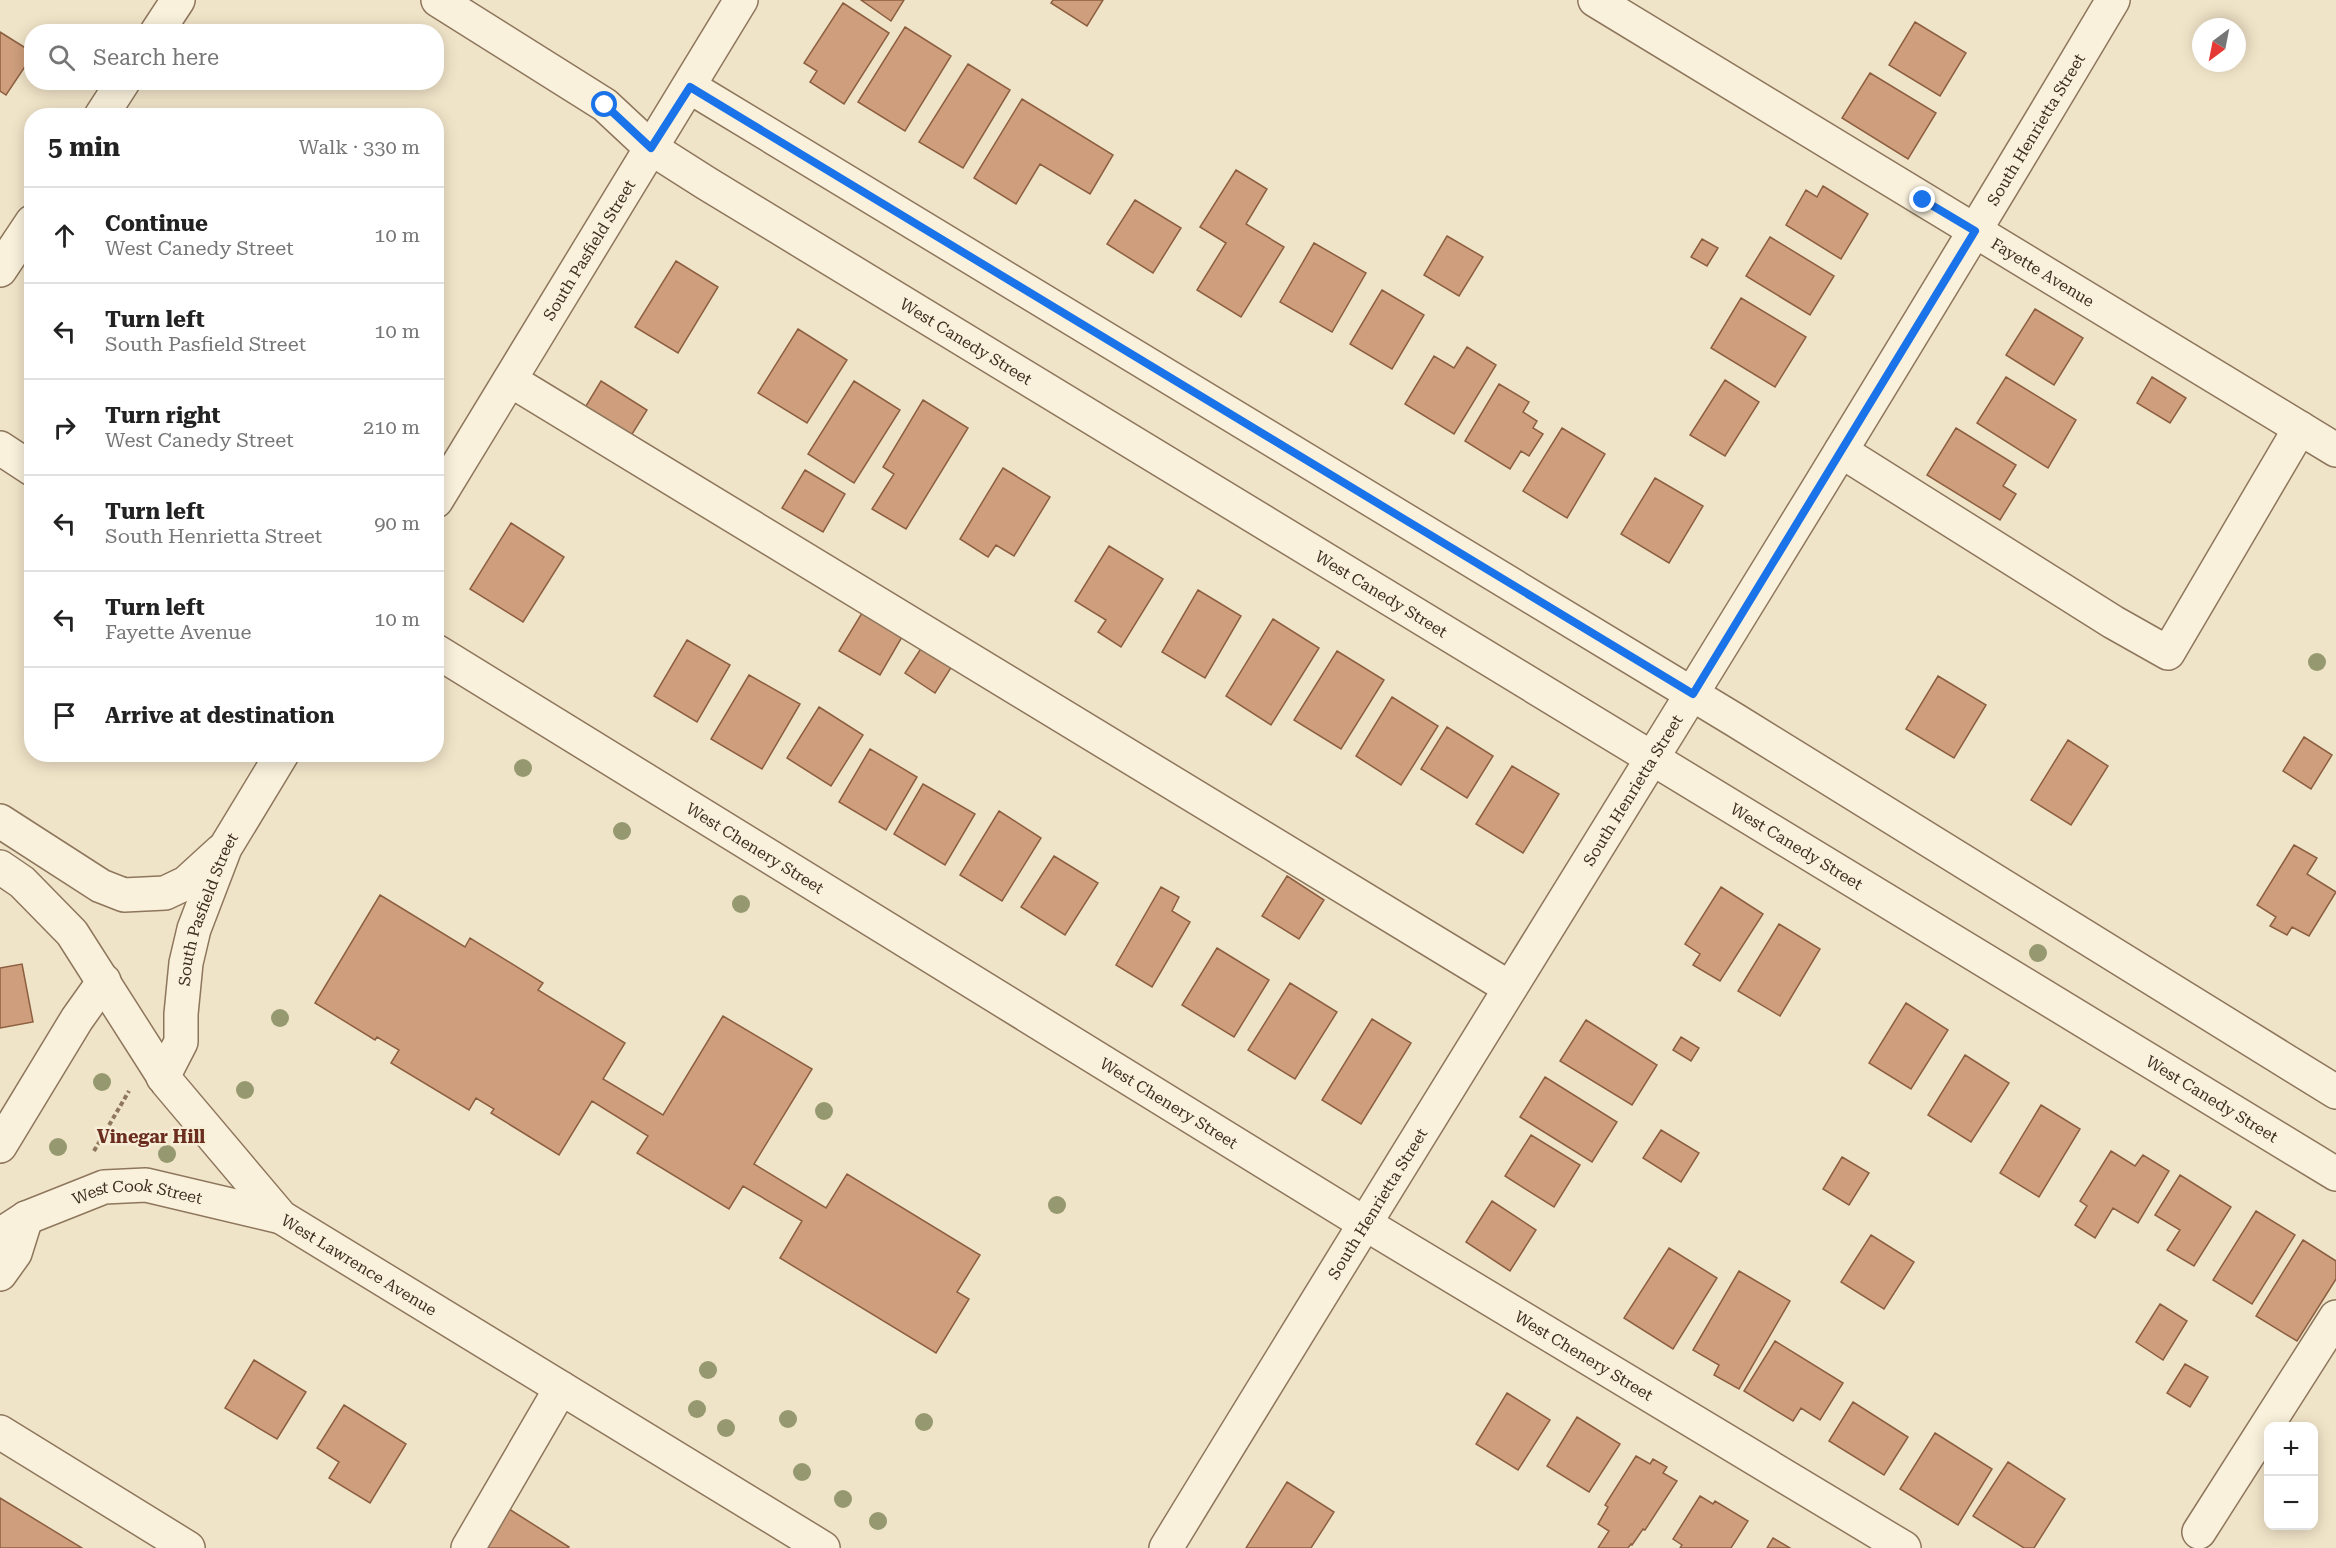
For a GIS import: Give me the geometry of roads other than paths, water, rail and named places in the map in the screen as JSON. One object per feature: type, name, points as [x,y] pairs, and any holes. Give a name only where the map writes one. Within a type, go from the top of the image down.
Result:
[{"type":"street","points":[[162,24],[178,0]]},
{"type":"street","name":"West Canedy Street","points":[[438,0],[605,105],[651,148],[2336,1174]]},
{"type":"street","name":"South Pasfield Street","points":[[444,488],[741,0]]},
{"type":"street","name":"Fayette Avenue","points":[[1595,0],[2336,450]]},
{"type":"street","name":"South Henrietta Street","points":[[1166,1548],[1364,1223],[1693,694],[1975,231],[2112,0]]},
{"type":"street","points":[[690,87],[1693,694],[2336,1092]]},
{"type":"street","points":[[106,108],[118,90]]},
{"type":"street","points":[[0,270],[24,234]]},
{"type":"street","points":[[510,380],[1510,988]]},
{"type":"street","points":[[1841,451],[2113,622],[2168,653],[2300,428]]},
{"type":"street","points":[[0,448],[24,464]]},
{"type":"street","name":"West Chenery Street","points":[[444,656],[1364,1223],[1904,1548]]},
{"type":"street","name":"South Pasfield Street","points":[[150,1082],[182,1042],[181,1014],[186,963],[194,929],[225,848],[277,762]]},
{"type":"street","points":[[0,821],[57,860],[101,886],[124,895],[165,893],[186,883],[225,848]]},
{"type":"street","name":"West Lawrence Avenue","points":[[0,867],[22,882],[72,933],[104,981],[133,1031],[150,1082],[281,1217],[823,1548]]},
{"type":"street","points":[[0,1146],[77,1018],[104,981]]},
{"type":"street","name":"West Cook Street","points":[[13,1226],[104,1187],[146,1185],[281,1217]]},
{"type":"street","points":[[0,1274],[15,1253],[13,1226]]},
{"type":"street","points":[[2199,1532],[2336,1317]]},
{"type":"street","points":[[468,1548],[561,1388]]},
{"type":"street","points":[[0,1432],[188,1548]]},
{"type":"district","name":"Vinegar Hill","points":[[151,1136]]}]
